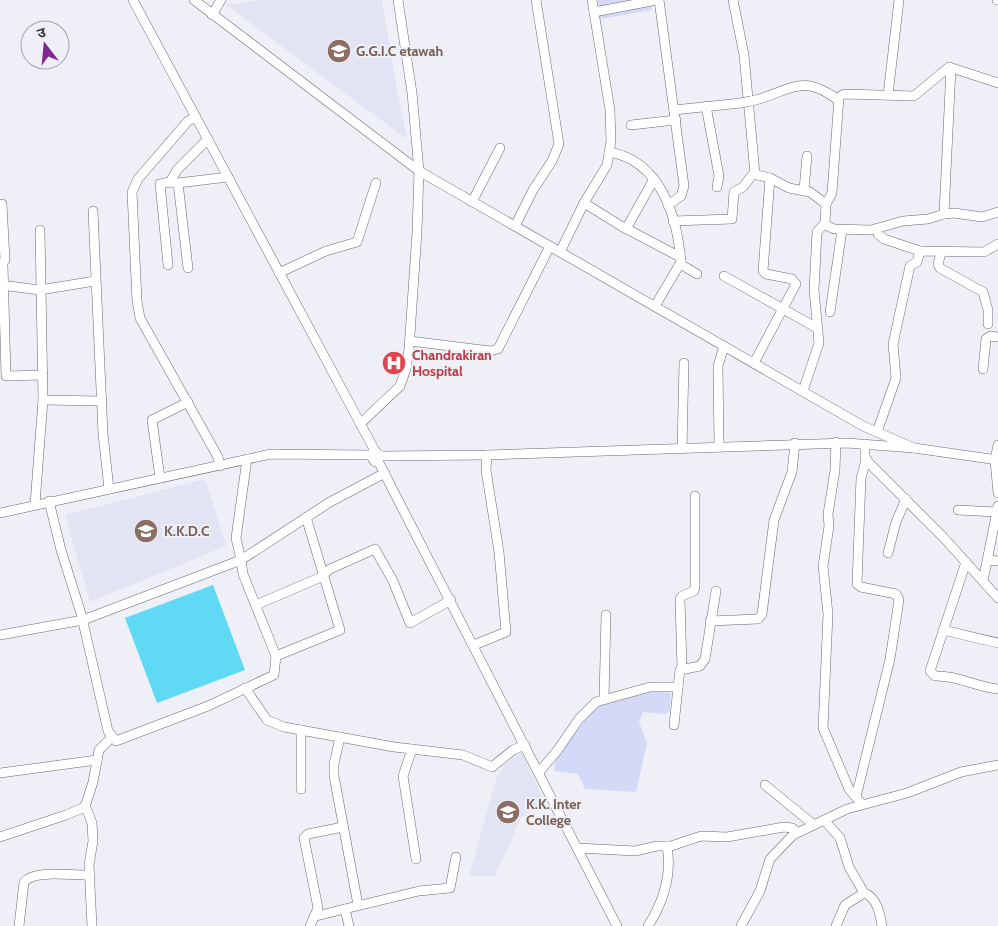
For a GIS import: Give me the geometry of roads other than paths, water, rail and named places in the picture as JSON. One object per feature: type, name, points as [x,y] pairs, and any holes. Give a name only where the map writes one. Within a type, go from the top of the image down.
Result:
[{"type":"street","points":[[133,0],[360,424],[617,926]]},
{"type":"street","points":[[194,0],[419,171],[803,391],[877,432],[914,448]]},
{"type":"street","points":[[212,15],[221,0]]},
{"type":"street","points":[[360,424],[400,386],[406,369],[410,341],[419,171],[412,93],[398,0]]},
{"type":"street","points":[[515,226],[533,190],[552,161],[559,144],[536,0]]},
{"type":"street","points":[[560,252],[584,203],[607,165],[610,152],[610,110],[592,0]]},
{"type":"street","points":[[594,12],[658,0],[676,120],[684,190],[678,200],[668,205]]},
{"type":"street","points":[[733,0],[744,55],[755,174]]},
{"type":"street","points":[[888,95],[899,0]]},
{"type":"street","points":[[803,391],[818,344],[814,290],[815,254],[817,232],[823,226],[826,204],[832,190],[838,100],[844,94],[914,96],[950,68]]},
{"type":"street","points":[[950,68],[998,83]]},
{"type":"street","points":[[944,214],[950,68]]},
{"type":"street","points":[[674,110],[751,101],[803,84],[821,89],[838,100]]},
{"type":"street","points":[[706,106],[719,176],[717,187]]},
{"type":"street","points":[[196,117],[188,121],[138,179],[132,192],[137,302],[140,318],[218,457],[220,466]]},
{"type":"street","points":[[631,124],[676,120]]},
{"type":"street","points":[[188,268],[174,183],[186,160],[208,139]]},
{"type":"street","points":[[472,202],[500,148]]},
{"type":"street","points":[[610,152],[625,155],[636,162],[659,183],[673,221],[682,265],[697,274]]},
{"type":"street","points":[[804,190],[807,156]]},
{"type":"street","points":[[673,221],[732,219],[734,192],[744,188],[751,176],[755,174],[770,178],[789,188],[812,193],[826,204]]},
{"type":"street","points":[[168,265],[160,184],[228,178]]},
{"type":"street","points":[[754,363],[796,284],[795,280],[766,274],[763,271],[770,178]]},
{"type":"street","points":[[627,228],[654,179]]},
{"type":"street","points":[[279,273],[326,251],[357,242],[376,183]]},
{"type":"street","points":[[584,203],[681,260]]},
{"type":"street","points":[[2,204],[5,260],[2,265],[6,376],[43,375]]},
{"type":"street","points":[[93,211],[95,281],[109,489]]},
{"type":"street","points":[[823,226],[842,230],[877,229],[903,221],[928,219],[944,214],[954,213],[982,217],[998,212]]},
{"type":"street","points":[[35,504],[43,400],[40,230]]},
{"type":"street","points":[[830,312],[842,230]]},
{"type":"street","points":[[878,234],[884,239],[920,251],[941,253],[984,252],[998,244]]},
{"type":"street","points":[[410,341],[490,351],[498,349],[550,246]]},
{"type":"street","points":[[877,432],[896,378],[892,350],[908,273],[910,266],[918,261],[920,251]]},
{"type":"street","points":[[941,253],[938,264],[940,268],[983,292],[988,310],[988,324]]},
{"type":"street","points":[[655,306],[681,260]]},
{"type":"street","points":[[724,276],[817,328]]},
{"type":"street","points":[[9,286],[40,290],[95,281]]},
{"type":"street","points":[[983,369],[986,339],[990,336],[998,338]]},
{"type":"street","points":[[718,446],[718,366],[724,346]]},
{"type":"street","points":[[682,448],[684,363]]},
{"type":"street","points":[[43,400],[102,400]]},
{"type":"street","points":[[160,478],[152,420],[188,402]]},
{"type":"street","points":[[0,513],[271,454],[376,456],[487,455],[836,442],[914,448],[996,460]]},
{"type":"street","points":[[836,442],[835,470],[823,566],[828,614],[822,728],[849,789],[859,801]]},
{"type":"street","points":[[710,621],[758,619],[762,614],[774,520],[791,477],[795,444]]},
{"type":"street","points":[[859,801],[890,659],[899,600],[896,594],[861,587],[857,584],[861,478],[866,460],[865,444]]},
{"type":"street","points":[[998,445],[996,460],[998,493]]},
{"type":"street","points":[[474,645],[506,632],[499,552],[486,470],[487,455]]},
{"type":"street","points":[[49,501],[61,550],[83,620],[108,731],[116,741],[148,731],[274,674],[276,656],[243,574],[237,530],[248,460]]},
{"type":"street","points":[[866,460],[906,499],[998,598]]},
{"type":"street","points":[[0,634],[83,620],[241,560],[306,517],[385,473]]},
{"type":"street","points":[[674,725],[679,673],[682,669],[680,599],[682,596],[694,592],[695,587],[695,496]]},
{"type":"street","points":[[888,553],[896,522],[906,499]]},
{"type":"street","points":[[983,581],[998,506]]},
{"type":"street","points":[[958,510],[997,512]]},
{"type":"street","points":[[276,656],[340,630],[306,517]]},
{"type":"street","points":[[256,605],[323,575],[330,569],[374,549],[393,581],[410,623],[451,600]]},
{"type":"street","points":[[988,560],[998,560]]},
{"type":"street","points":[[966,562],[931,668],[932,675],[945,676],[980,687],[998,689]]},
{"type":"street","points":[[682,669],[697,667],[704,662],[716,591]]},
{"type":"street","points":[[604,699],[606,615]]},
{"type":"street","points":[[943,630],[998,643]]},
{"type":"street","points":[[539,772],[557,752],[579,719],[594,704],[604,699],[650,687],[678,687]]},
{"type":"street","points":[[245,688],[267,720],[275,726],[412,749],[463,755],[492,767],[513,750],[525,745]]},
{"type":"street","points":[[301,730],[301,789]]},
{"type":"street","points":[[340,736],[334,764],[334,776],[358,905]]},
{"type":"street","points":[[92,926],[89,875],[92,823],[85,805],[99,750],[112,737]]},
{"type":"street","points":[[412,749],[403,776],[416,859]]},
{"type":"street","points":[[0,772],[98,760]]},
{"type":"street","points":[[741,926],[760,891],[770,859],[786,839],[797,832],[859,801],[907,793],[961,772],[998,765]]},
{"type":"street","points":[[765,785],[814,825]]},
{"type":"street","points":[[0,837],[66,816],[85,805]]},
{"type":"street","points":[[824,820],[840,838],[849,867],[864,893],[876,903],[882,926]]},
{"type":"street","points":[[310,926],[316,916],[317,903],[304,838],[308,834],[343,827]]},
{"type":"street","points":[[578,848],[629,851],[667,846],[701,836],[727,837],[780,828],[792,828],[797,832]]},
{"type":"street","points":[[648,926],[666,887],[670,867],[667,846]]},
{"type":"street","points":[[316,916],[414,892],[450,888],[456,857]]},
{"type":"street","points":[[19,926],[24,882],[28,878],[44,873],[65,876],[89,875]]},
{"type":"street","points":[[836,926],[845,905],[864,893]]},
{"type":"street","points":[[345,909],[350,926]]},
{"type":"water","points":[[213,585],[245,670],[157,703],[125,618]]},
{"type":"place","name":"G.G.I.C etawah","points":[[339,51]]},
{"type":"place","name":"Chandrakiran Hospital","points":[[394,363]]},
{"type":"place","name":"K.K.D.C","points":[[146,531]]},
{"type":"place","name":"K.K. Inter College","points":[[508,812]]}]
